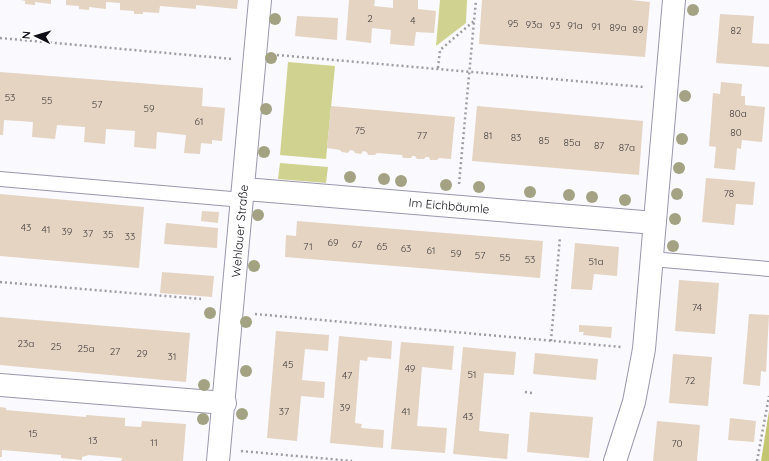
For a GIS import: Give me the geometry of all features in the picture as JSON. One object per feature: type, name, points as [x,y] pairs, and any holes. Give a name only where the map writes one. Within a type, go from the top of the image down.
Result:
[{"type":"street","name":"Wehlauer Straße","points":[[219,455],[225,403],[260,0]]},
{"type":"street","points":[[615,461],[634,402],[644,349],[674,0]]},
{"type":"street","name":"Im Eichbäumle","points":[[243,194],[457,207],[654,223]]},
{"type":"street","points":[[0,385],[225,403]]},
{"type":"lane","points":[[0,179],[243,194]]},
{"type":"lane","points":[[651,259],[769,270]]},
{"type":"path","points":[[457,207],[476,0]]},
{"type":"path","points":[[438,68],[440,50],[474,21]]},
{"type":"path","points":[[0,38],[239,60],[265,54],[666,89]]},
{"type":"path","points":[[551,340],[561,215]]},
{"type":"path","points":[[0,282],[201,299]]},
{"type":"path","points":[[233,312],[644,349]]},
{"type":"path","points":[[525,392],[532,393]]},
{"type":"path","points":[[757,461],[769,396]]},
{"type":"path","points":[[219,455],[352,461]]},
{"type":"green space","points":[[440,0],[467,0],[466,23],[436,46]]},
{"type":"green space","points":[[288,62],[335,66],[326,159],[280,155]]},
{"type":"green space","points":[[280,163],[328,167],[326,183],[278,179]]},
{"type":"green space","points":[[769,411],[769,461],[761,461]]},
{"type":"building","points":[[21,0],[51,0],[51,4],[35,2],[35,5],[25,4],[25,1]]},
{"type":"building","points":[[66,0],[238,0],[237,9],[196,5],[196,9],[160,6],[159,13],[143,12],[143,14],[134,14],[134,11],[120,10],[120,3],[106,2],[106,9],[89,7],[89,10],[79,9],[79,6],[66,5]]},
{"type":"building","points":[[349,0],[375,0],[374,6],[393,8],[393,0],[418,0],[418,9],[436,11],[434,33],[416,32],[414,46],[390,44],[391,30],[372,28],[371,43],[346,40]]},
{"type":"building","points":[[482,0],[631,0],[650,2],[645,57],[479,44]]},
{"type":"building","points":[[720,14],[754,16],[752,43],[769,44],[769,67],[716,63]]},
{"type":"building","points":[[297,16],[338,18],[337,40],[295,36]]},
{"type":"building","points":[[0,72],[203,88],[202,106],[225,108],[222,141],[212,140],[212,144],[201,143],[200,154],[184,153],[186,135],[157,132],[156,149],[134,147],[135,131],[106,129],[105,144],[84,142],[85,127],[57,125],[55,139],[32,137],[33,122],[4,120],[3,135],[0,135]]},
{"type":"building","points":[[721,82],[742,84],[741,96],[745,96],[745,105],[765,107],[762,142],[742,140],[741,149],[737,148],[735,170],[714,168],[716,147],[709,146],[713,93],[720,94]]},
{"type":"building","points":[[331,106],[455,117],[451,159],[439,158],[437,160],[430,160],[429,157],[426,157],[424,159],[417,159],[415,156],[412,156],[411,158],[403,158],[402,155],[377,153],[375,155],[368,155],[367,152],[363,151],[361,154],[350,150],[348,153],[327,148]]},
{"type":"building","points":[[477,106],[643,121],[639,175],[472,161]]},
{"type":"building","points":[[706,178],[755,182],[753,205],[736,204],[734,225],[702,222]]},
{"type":"building","points":[[0,194],[144,207],[139,268],[0,256]]},
{"type":"building","points":[[202,211],[219,212],[218,223],[201,221]]},
{"type":"building","points":[[297,221],[543,241],[540,278],[285,257],[286,235],[296,236]]},
{"type":"building","points":[[166,223],[218,228],[217,248],[164,244]]},
{"type":"building","points":[[575,243],[619,247],[617,276],[594,274],[592,290],[571,289]]},
{"type":"building","points":[[162,272],[214,276],[212,297],[160,293]]},
{"type":"building","points":[[679,280],[719,283],[715,334],[675,331]]},
{"type":"building","points":[[749,314],[769,315],[766,372],[761,371],[760,386],[743,384]]},
{"type":"building","points":[[0,317],[190,333],[186,382],[0,365]]},
{"type":"building","points":[[579,325],[612,327],[611,338],[583,335],[584,332],[579,332]]},
{"type":"building","points":[[276,331],[329,335],[328,351],[305,349],[302,380],[325,382],[324,398],[301,396],[297,441],[267,438]]},
{"type":"building","points":[[339,336],[392,341],[391,359],[368,357],[367,361],[360,360],[355,423],[362,424],[361,428],[384,430],[383,448],[330,443]]},
{"type":"building","points":[[401,342],[454,346],[452,370],[422,367],[417,426],[447,428],[445,453],[391,449]]},
{"type":"building","points":[[463,347],[516,352],[514,375],[484,373],[479,431],[509,434],[507,459],[453,454]]},
{"type":"building","points":[[535,353],[598,359],[596,380],[533,374]]},
{"type":"building","points":[[673,354],[712,357],[708,406],[669,403]]},
{"type":"building","points":[[0,407],[6,408],[6,410],[86,417],[86,415],[125,418],[125,426],[141,427],[142,421],[186,424],[183,461],[121,461],[122,458],[89,455],[82,457],[82,460],[61,458],[61,455],[2,450],[2,457],[0,457]]},
{"type":"building","points":[[530,412],[593,417],[589,458],[527,452]]},
{"type":"building","points":[[730,418],[756,421],[754,442],[728,440]]},
{"type":"building","points":[[657,421],[700,425],[697,461],[653,461]]}]
